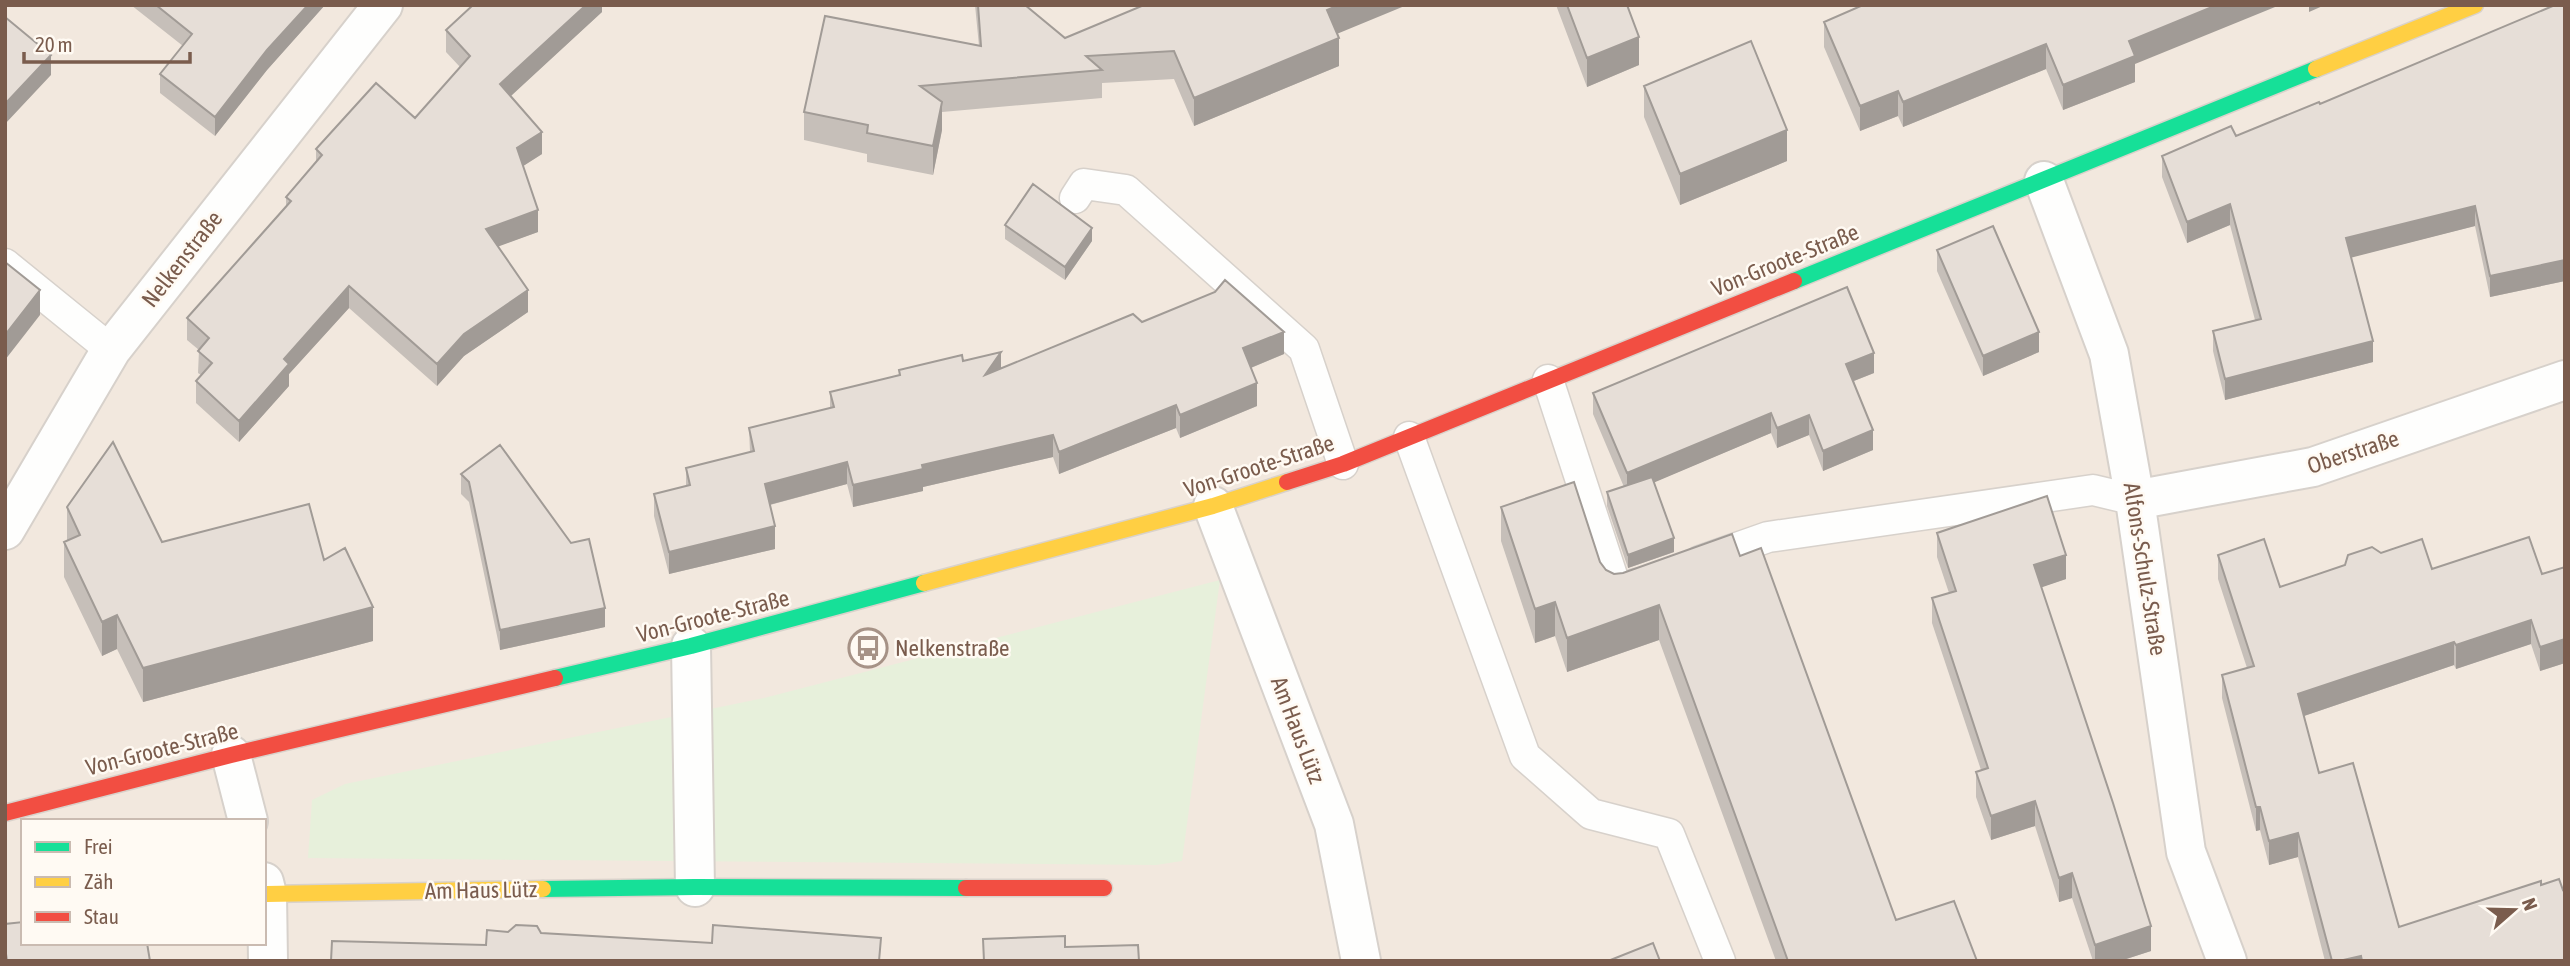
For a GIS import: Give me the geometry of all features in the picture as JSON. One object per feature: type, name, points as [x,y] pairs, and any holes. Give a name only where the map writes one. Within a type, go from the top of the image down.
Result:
[{"type":"street","name":"Nelkenstraße","points":[[5,530],[111,350],[383,5]]},
{"type":"street","name":"Von-Groote-Straße","points":[[5,813],[230,755],[691,646],[1213,506],[1343,464],[2475,5]]},
{"type":"street","name":"Alfons-Schulz-Straße","points":[[2044,181],[2109,354],[2135,500],[2186,852],[2227,961]]},
{"type":"street","name":"Oberstraße","points":[[2135,500],[2314,467],[2565,380]]},
{"type":"street","name":"Am Haus Lütz","points":[[1213,506],[1334,824],[1361,961]]},
{"type":"street","points":[[691,646],[695,887]]},
{"type":"street","points":[[230,755],[247,819]]},
{"type":"street","name":"Am Haus Lütz","points":[[268,961],[266,888],[1104,888]]},
{"type":"lane","points":[[1075,198],[1084,184],[1126,190],[1304,349],[1343,464]]},
{"type":"lane","points":[[5,264],[111,350]]},
{"type":"lane","points":[[1548,380],[1616,591],[1768,537],[2092,490],[2135,500]]},
{"type":"lane","points":[[1409,437],[1525,756],[1591,814],[1669,834],[1720,961]]},
{"type":"shaded area","points":[[5,5],[2565,5],[2565,961],[5,961]]},
{"type":"green space","points":[[1220,580],[1182,861],[1156,865],[308,858],[312,800],[345,784],[764,698]]},
{"type":"building","points":[[156,5],[308,5],[267,50],[215,117],[160,74],[192,34]]},
{"type":"building","points":[[473,5],[586,5],[500,84],[542,132],[517,148],[538,210],[486,229],[528,290],[464,334],[437,364],[349,286],[284,359],[289,364],[239,421],[196,381],[212,363],[198,351],[209,338],[187,318],[291,201],[286,197],[322,155],[316,149],[376,83],[415,118],[470,56],[446,30]]},
{"type":"building","points":[[978,5],[1025,5],[1065,38],[1144,5],[1339,5],[1327,10],[1339,38],[1194,98],[1174,51],[1086,56],[1102,70],[920,86],[942,102],[933,146],[867,133],[868,125],[804,112],[825,16],[981,46]]},
{"type":"building","points":[[1567,5],[1627,5],[1639,37],[1587,58]]},
{"type":"building","points":[[1863,5],[2217,5],[2129,41],[2135,56],[2063,85],[2046,44],[1903,102],[1898,91],[1860,106],[1824,22]]},
{"type":"building","points":[[2555,5],[2565,5],[2565,260],[2490,276],[2475,206],[2346,238],[2373,341],[2225,379],[2213,331],[2261,319],[2230,204],[2187,222],[2162,156],[2231,126],[2236,136],[2319,102],[2320,104]]},
{"type":"building","points":[[5,17],[51,55],[5,104]]},
{"type":"building","points":[[1751,41],[1787,130],[1680,174],[1644,86]]},
{"type":"building","points":[[1033,184],[1092,228],[1065,267],[1005,225]]},
{"type":"building","points":[[1993,226],[2039,332],[1983,356],[1937,250]]},
{"type":"building","points":[[5,262],[40,290],[5,335]]},
{"type":"building","points":[[1225,280],[1284,332],[1243,348],[1257,383],[1180,415],[1176,405],[1059,452],[1053,435],[922,465],[923,469],[853,485],[847,462],[765,484],[775,526],[669,552],[654,494],[690,485],[686,468],[754,451],[749,428],[834,407],[830,392],[900,375],[899,370],[962,355],[963,361],[1001,352],[985,375],[1133,314],[1142,322],[1215,292]]},
{"type":"building","points":[[1847,287],[1874,353],[1846,364],[1873,430],[1823,451],[1809,415],[1777,428],[1771,413],[1627,473],[1593,393]]},
{"type":"building","points":[[113,442],[162,542],[309,504],[324,560],[345,548],[373,607],[143,668],[117,615],[102,622],[64,542],[80,535],[67,507]]},
{"type":"building","points":[[500,445],[571,543],[589,539],[605,608],[500,630],[469,482],[461,474]]},
{"type":"building","points":[[1652,477],[1674,538],[1628,555],[1607,492]]},
{"type":"building","points":[[1574,482],[1600,562],[1606,570],[1614,574],[1732,534],[1740,556],[1761,548],[1896,920],[1954,901],[1977,961],[1788,961],[1659,605],[1567,638],[1555,602],[1535,609],[1501,507]]},
{"type":"building","points":[[2047,496],[2066,555],[2034,565],[2151,926],[2095,945],[2072,873],[2059,878],[2035,801],[1991,816],[1976,772],[1988,768],[1932,598],[1956,591],[1937,533]]},
{"type":"building","points":[[2529,537],[2542,574],[2565,567],[2565,639],[2540,647],[2531,620],[2456,645],[2454,642],[2298,694],[2319,773],[2353,763],[2399,927],[2541,881],[2541,885],[2559,879],[2563,890],[2565,889],[2565,961],[2362,961],[2361,956],[2332,961],[2298,833],[2269,841],[2260,807],[2256,807],[2222,675],[2254,666],[2218,555],[2264,539],[2280,587],[2345,565],[2348,555],[2372,547],[2381,553],[2422,539],[2432,569]]},
{"type":"building","points":[[21,922],[21,945],[147,945],[150,961],[7,961],[5,924]]},
{"type":"building","points":[[516,925],[537,926],[541,933],[712,943],[713,925],[881,938],[879,961],[331,961],[332,941],[486,945],[487,930],[508,932]]},
{"type":"building","points":[[1065,936],[1065,947],[1138,945],[1139,961],[984,961],[983,939]]},
{"type":"building","points":[[1653,943],[1660,961],[1608,961]]},
{"type":"traffic: fast","points":[[1794,281],[2316,69]]},
{"type":"traffic: fast","points":[[555,678],[691,646],[924,583]]},
{"type":"traffic: fast","points":[[543,889],[966,888]]},
{"type":"traffic: slow","points":[[2316,69],[2475,5]]},
{"type":"traffic: slow","points":[[924,583],[1213,506],[1287,482]]},
{"type":"traffic: slow","points":[[267,894],[543,889]]},
{"type":"traffic: jam","points":[[1287,482],[1343,464],[1794,281]]},
{"type":"traffic: jam","points":[[5,813],[231,755],[555,678]]},
{"type":"traffic: jam","points":[[966,888],[1104,888]]},
{"type":"place","name":"Nelkenstraße","points":[[868,648]]}]
